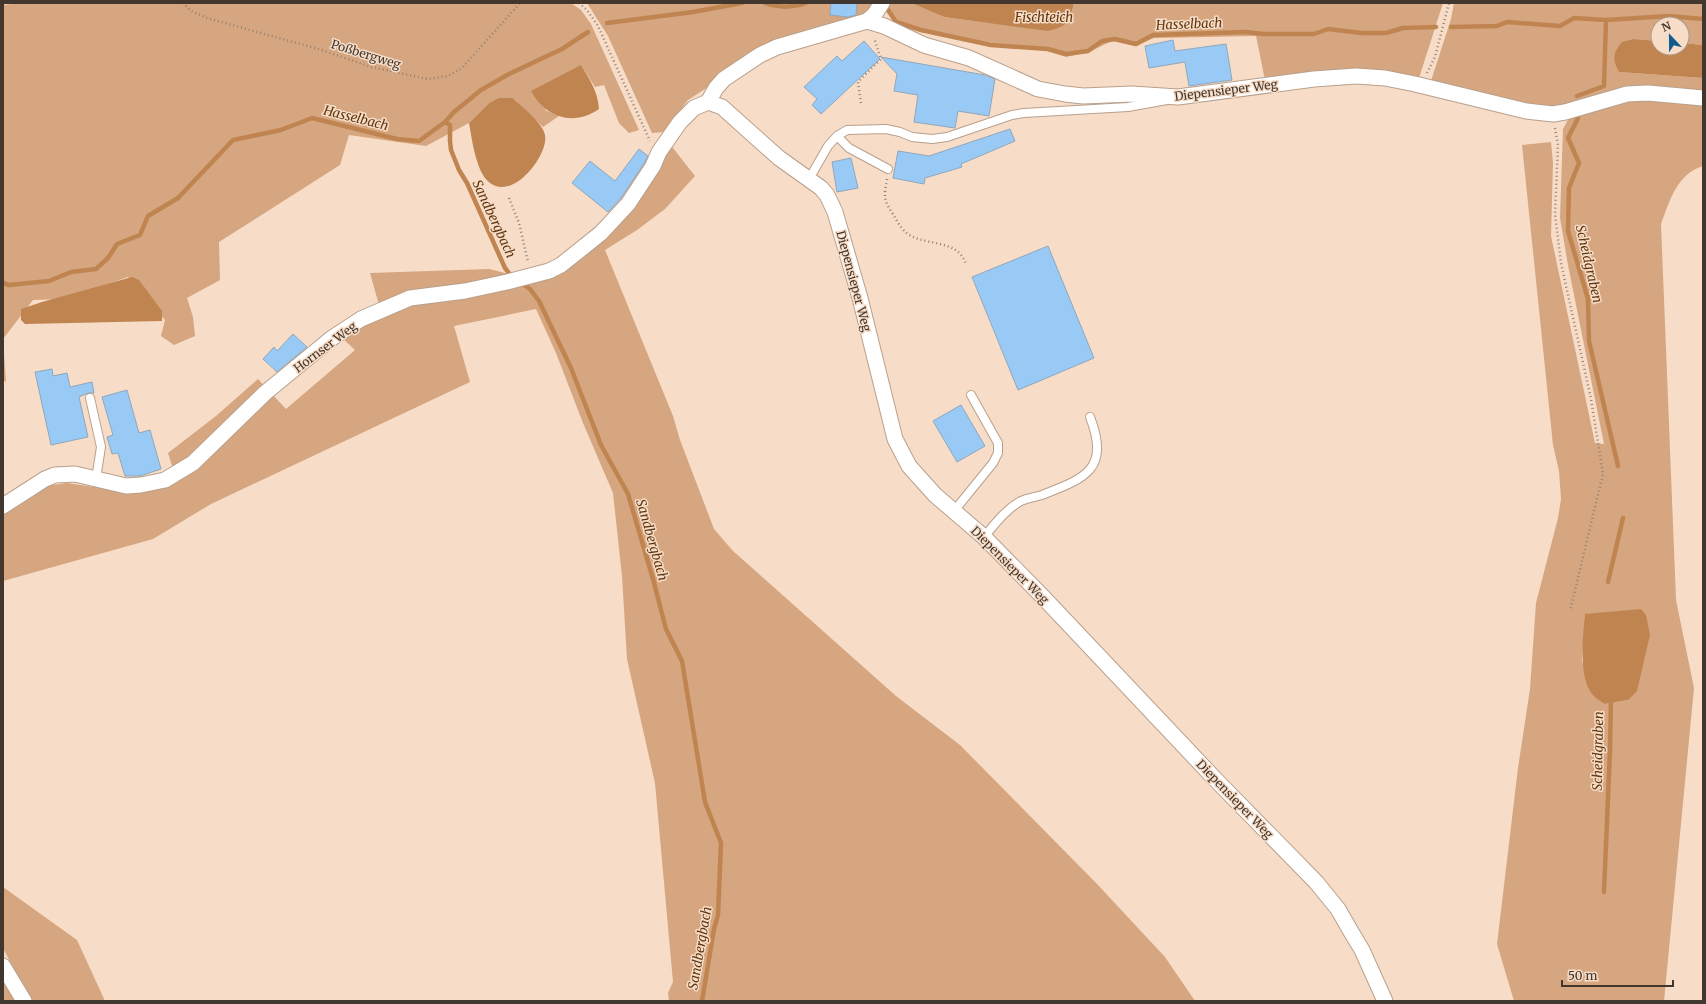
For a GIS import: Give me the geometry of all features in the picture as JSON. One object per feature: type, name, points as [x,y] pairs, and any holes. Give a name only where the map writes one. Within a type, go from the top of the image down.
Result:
[{"type":"street","points":[[659,152],[684,116],[698,105],[708,102],[716,88],[724,79],[760,55],[800,39],[867,21],[874,15],[882,3]]},
{"type":"street","name":"Diepensieper Weg","points":[[867,21],[884,26],[924,45],[969,58],[1038,89],[1083,96],[1132,94],[1174,97],[1314,79],[1356,76],[1385,78],[1526,111],[1553,114],[1565,112],[1627,94],[1648,93],[1703,98]]},
{"type":"street","name":"Diepensieper Weg","points":[[708,102],[722,106],[779,158],[809,179],[827,195],[835,212],[860,298],[892,428],[897,444],[909,466],[920,480],[954,512],[984,537],[1316,882],[1338,909],[1362,950],[1385,1001]]},
{"type":"street","name":"Hornser Weg","points":[[3,506],[45,479],[55,475],[75,474],[126,486],[141,485],[165,480],[193,463],[265,394],[332,338],[361,319],[410,298],[465,291],[530,277],[549,271],[561,265],[601,234],[628,204],[642,185],[659,152]]},
{"type":"street","points":[[3,966],[24,1001]]},
{"type":"lane","points":[[809,179],[828,146],[837,136],[847,130],[886,128],[912,137],[932,139],[947,137],[1012,115],[1128,107],[1155,103],[1174,97]]},
{"type":"lane","points":[[837,136],[849,148],[888,170]]},
{"type":"lane","points":[[954,512],[993,463],[999,448],[971,394]]},
{"type":"lane","points":[[90,398],[101,447],[96,479]]},
{"type":"lane","points":[[984,537],[1006,512],[1021,501],[1048,492],[1076,480],[1087,473],[1093,465],[1098,443],[1090,417]]},
{"type":"path","name":"Poßbergweg","points":[[183,3],[191,10],[207,18],[322,50],[371,67],[428,79],[448,76],[462,68],[520,3]]},
{"type":"path","points":[[579,3],[587,10],[598,26],[647,137],[659,152]]},
{"type":"path","points":[[1415,84],[1429,71],[1435,57],[1449,3]]},
{"type":"path","points":[[862,103],[858,82],[881,59],[874,36]]},
{"type":"path","points":[[1553,114],[1558,145],[1555,214],[1561,263],[1591,400],[1603,474],[1570,611]]},
{"type":"path","points":[[888,170],[885,201],[900,225],[911,236],[953,247],[964,258],[966,264]]},
{"type":"path","points":[[509,198],[519,223],[530,277]]},
{"type":"shaded area","points":[[20,3],[571,3],[581,10],[591,24],[639,130],[629,133],[619,123],[604,85],[595,87],[581,65],[545,110],[559,116],[543,127],[513,98],[489,103],[469,123],[426,146],[349,135],[340,165],[219,242],[220,280],[187,298],[193,317],[195,336],[174,345],[161,336],[165,320],[128,277],[64,299],[33,300],[3,339],[3,5]]},
{"type":"shaded area","points":[[587,3],[873,3],[865,18],[722,78],[688,100],[664,132],[652,133],[608,36]]},
{"type":"shaded area","points":[[892,3],[911,3],[944,17],[990,23],[1070,19],[1074,3],[1443,3],[1419,78],[1265,80],[1256,36],[1154,38],[1135,46],[1112,41],[1089,52],[1066,57],[1047,51],[920,32],[893,18],[883,9]]},
{"type":"shaded area","points":[[1454,3],[1703,3],[1703,45],[1690,44],[1690,16],[1650,16],[1650,40],[1634,39],[1619,72],[1703,78],[1703,95],[1650,88],[1566,107],[1541,109],[1431,81],[1451,19]]},
{"type":"shaded area","points":[[1647,99],[1703,105],[1703,166],[1687,175],[1681,182],[1671,197],[1661,224],[1676,600],[1694,688],[1664,1001],[1514,1001],[1497,944],[1518,768],[1530,689],[1536,603],[1558,518],[1561,499],[1559,471],[1553,445],[1522,145],[1551,142],[1553,163],[1551,236],[1595,443],[1604,444],[1560,218],[1563,129],[1570,116],[1607,105]],"holes":[[[1585,614],[1628,700],[1605,704],[1582,661]]]},
{"type":"shaded area","points":[[669,143],[695,176],[665,209],[637,230],[605,250],[673,416],[680,440],[714,529],[733,551],[896,696],[960,745],[1098,885],[1165,957],[1195,1001],[669,1001],[668,993],[673,982],[655,783],[627,659],[622,576],[613,493],[583,423],[556,353],[536,309],[454,326],[470,382],[211,504],[153,539],[3,581],[3,513],[47,486],[67,483],[94,487],[151,490],[174,472],[168,453],[216,416],[258,379],[286,409],[355,350],[341,337],[381,312],[370,273],[489,269],[532,280],[588,250],[616,228],[638,199]]},
{"type":"shaded area","points":[[3,339],[6,382],[3,380]]},
{"type":"shaded area","points":[[3,887],[77,940],[105,1001],[30,1001],[3,948]]},
{"type":"shaded area","points":[[3,978],[18,1001],[3,1001]]},
{"type":"water","name":"Fischteich","points":[[911,3],[1074,3],[1067,23],[1048,31],[944,17]]},
{"type":"water","points":[[1634,39],[1650,40],[1650,56],[1690,56],[1690,44],[1703,45],[1703,78],[1619,72],[1614,56],[1622,42]]},
{"type":"water","points":[[581,65],[593,86],[599,109],[579,117],[570,118],[560,116],[552,113],[544,107],[531,91]]},
{"type":"water","points":[[499,98],[513,98],[527,110],[543,130],[545,135],[545,143],[536,163],[528,173],[519,181],[509,186],[499,187],[490,183],[481,172],[475,155],[469,123],[489,103]]},
{"type":"water","points":[[132,277],[139,280],[162,311],[162,321],[25,324],[21,320],[21,309]]},
{"type":"water","points":[[1641,609],[1646,615],[1650,635],[1637,691],[1628,700],[1605,704],[1593,695],[1588,688],[1585,679],[1583,668],[1583,633],[1585,614]]},
{"type":"building","points":[[831,3],[857,3],[856,15],[848,17],[830,15]]},
{"type":"building","points":[[1173,40],[1175,51],[1226,44],[1232,80],[1189,86],[1185,62],[1149,68],[1145,46]]},
{"type":"building","points":[[864,41],[880,59],[821,114],[812,105],[817,99],[804,87],[837,56],[842,61]]},
{"type":"building","points":[[881,57],[985,75],[995,79],[989,116],[958,111],[955,128],[914,122],[918,95],[894,91],[897,74]]},
{"type":"building","points":[[1010,129],[1015,141],[961,164],[962,167],[925,178],[924,184],[893,178],[898,151],[929,156]]},
{"type":"building","points":[[639,149],[648,156],[621,198],[608,212],[572,183],[590,161],[615,181]]},
{"type":"building","points":[[851,158],[858,188],[837,192],[832,162]]},
{"type":"building","points":[[1048,246],[1094,358],[1018,390],[972,277]]},
{"type":"building","points":[[293,334],[307,347],[277,372],[263,359],[274,347],[277,351]]},
{"type":"building","points":[[52,369],[53,376],[67,373],[70,387],[92,382],[94,393],[88,393],[79,397],[88,437],[51,445],[35,372]]},
{"type":"building","points":[[127,390],[139,433],[150,430],[161,469],[140,476],[125,476],[118,453],[112,454],[107,437],[113,435],[102,397]]},
{"type":"building","points":[[961,405],[985,446],[957,462],[933,421]]},
{"type":"waterway","name":"Hasselbach","points":[[607,23],[693,12],[742,3]]},
{"type":"waterway","name":"Hasselbach","points":[[765,3],[786,7],[806,3]]},
{"type":"waterway","name":"Hasselbach","points":[[886,7],[896,22],[921,30],[991,45],[1048,49],[1066,54],[1088,51],[1102,41],[1115,39],[1136,44],[1153,35],[1246,32],[1263,34],[1314,34],[1328,29],[1362,33],[1386,33],[1403,28],[1436,27]]},
{"type":"waterway","name":"Hasselbach","points":[[1451,27],[1497,26],[1507,22],[1560,26],[1574,18],[1606,20],[1669,16],[1703,19]]},
{"type":"waterway","name":"Scheidgraben","points":[[1577,96],[1604,86],[1606,20]]},
{"type":"waterway","name":"Hasselbach","points":[[3,283],[9,285],[49,281],[71,272],[96,269],[108,258],[117,244],[140,235],[148,216],[178,198],[233,140],[281,130],[312,118],[397,139],[419,141],[445,122],[454,112],[481,90],[509,74],[562,49],[588,32]]},
{"type":"waterway","name":"Scheidgraben","points":[[1578,118],[1568,138],[1579,163],[1569,188],[1568,231],[1588,299],[1589,341],[1618,466]]},
{"type":"waterway","name":"Sandbergbach","points":[[445,122],[450,125],[451,150],[459,170],[467,183],[505,268],[512,277]]},
{"type":"waterway","name":"Sandbergbach","points":[[520,282],[530,289],[539,301],[571,368],[601,445],[628,494],[666,629],[682,661],[705,802],[721,843],[718,915],[714,929],[702,1001]]},
{"type":"waterway","name":"Scheidgraben","points":[[1608,582],[1623,518]]},
{"type":"waterway","name":"Scheidgraben","points":[[1604,892],[1611,698]]}]
